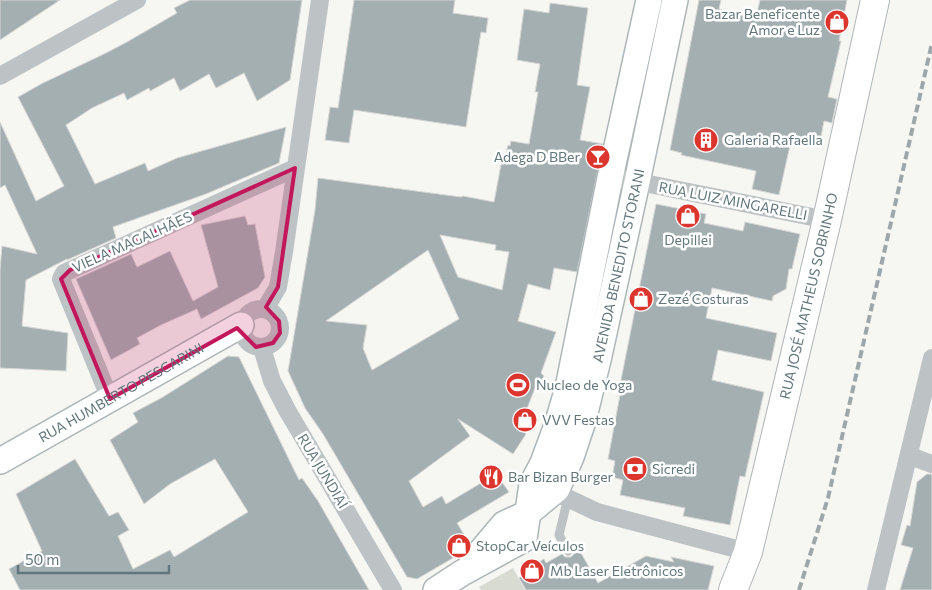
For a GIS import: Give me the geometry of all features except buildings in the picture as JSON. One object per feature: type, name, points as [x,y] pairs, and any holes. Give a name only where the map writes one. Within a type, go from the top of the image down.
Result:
[{"type":"main road","name":"AVENIDA BENEDITO STORANI","points":[[436,590],[462,573],[522,541],[532,484],[557,425],[568,388],[610,178],[649,0]]},
{"type":"main road","name":"AVENIDA BENEDITO STORANI","points":[[528,513],[561,498],[583,421],[637,182],[674,0]]},
{"type":"main road","name":"RUA JOSÉ MATHEUS SOBRINHO","points":[[733,590],[748,552],[827,220],[876,0]]},
{"type":"main road","name":"RUA HUMBERTO PESCARINI","points":[[0,461],[241,325]]},
{"type":"street","points":[[0,76],[137,0]]},
{"type":"street","points":[[265,309],[278,287],[320,0]]},
{"type":"street","name":"VIELA MAGALHÃES","points":[[110,398],[61,279],[64,273],[295,168]]},
{"type":"street","name":"RUA LUIZ MINGARELLI","points":[[610,178],[827,220]]},
{"type":"street","points":[[259,308],[265,309],[271,311],[279,321],[280,333],[273,343],[262,348],[246,341],[241,325],[247,314],[259,308]]},
{"type":"street","name":"RUA JUNDIAÍ","points":[[262,348],[272,381],[287,410],[393,590]]},
{"type":"street","points":[[876,590],[910,456],[932,358]]},
{"type":"street","points":[[910,456],[932,464]]},
{"type":"street","points":[[561,498],[563,496],[597,512],[748,552]]},
{"type":"lane","points":[[561,498],[559,535],[568,551]]},
{"type":"highlighted area","points":[[295,168],[278,287],[266,307],[279,321],[280,333],[273,343],[256,347],[237,328],[110,399],[61,279],[70,270]]},
{"type":"shaded area","points":[[513,568],[525,590],[481,590],[479,587]]},
{"type":"railway","points":[[799,590],[828,498],[932,43]]},
{"type":"place","name":"Bazar Beneficente Amor e Luz","points":[[837,22]]},
{"type":"place","name":"Galeria Rafaella","points":[[706,140]]},
{"type":"place","name":"Adega D BBer","points":[[598,157]]},
{"type":"place","name":"Depillei","points":[[688,216]]},
{"type":"place","name":"Zezé Costuras","points":[[641,299]]},
{"type":"place","name":"Nucleo de Yoga","points":[[518,385]]},
{"type":"place","name":"VVV Festas","points":[[525,420]]},
{"type":"place","name":"Sicredi","points":[[635,469]]},
{"type":"place","name":"Bar Bizan Burger","points":[[491,477]]},
{"type":"place","name":"StopCar Veículos","points":[[459,546]]},
{"type":"place","name":"Mb Laser Eletrônicos","points":[[532,571]]}]
